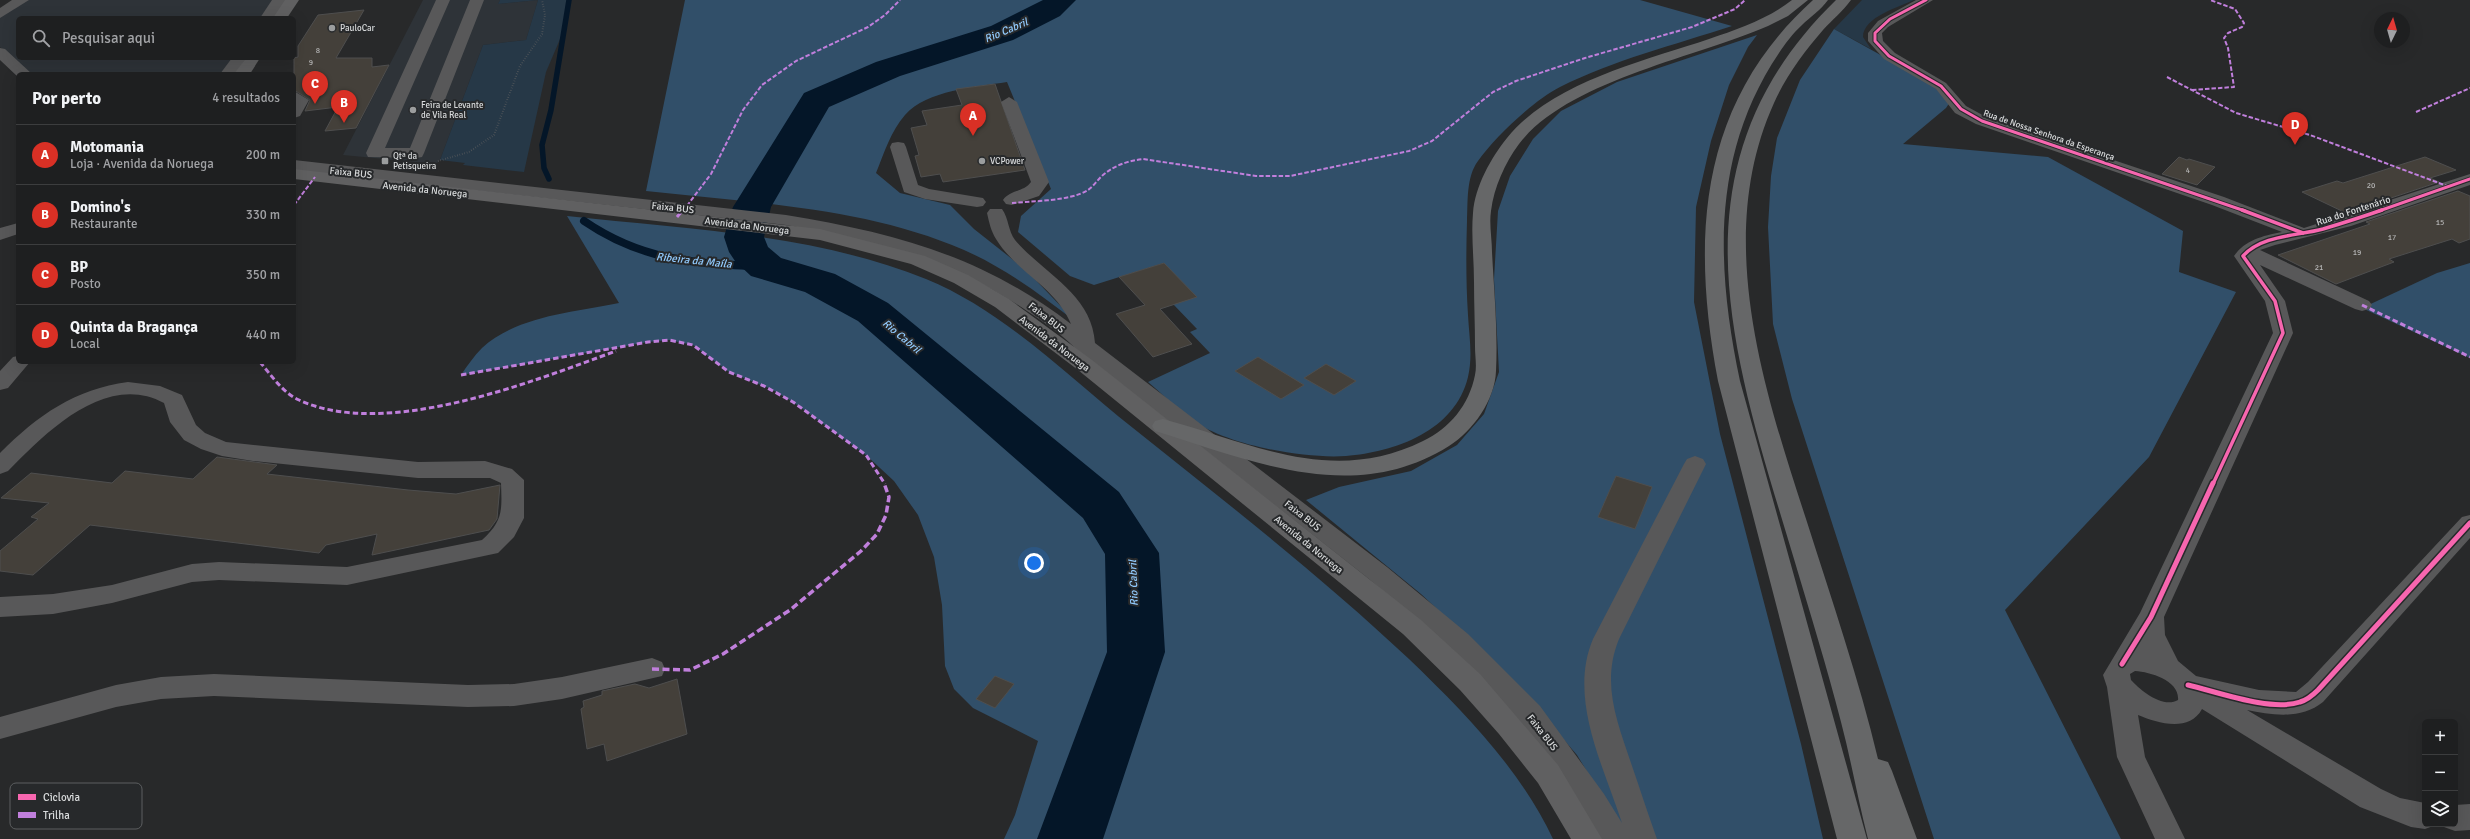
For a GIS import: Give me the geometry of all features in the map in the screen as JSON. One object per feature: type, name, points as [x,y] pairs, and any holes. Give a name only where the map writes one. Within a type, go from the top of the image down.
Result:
[{"type":"highway","points":[[1163,426],[1286,462],[1361,469],[1408,457],[1434,446],[1464,423],[1475,408],[1486,373],[1482,211],[1485,192],[1492,174],[1518,136],[1545,111],[1584,89],[1760,25],[1785,12],[1801,0]]},
{"type":"highway","points":[[1821,0],[1794,25],[1771,51],[1745,99],[1726,155],[1713,246],[1720,333],[1729,381],[1852,839]]},
{"type":"highway","points":[[1844,0],[1798,52],[1780,78],[1759,120],[1742,190],[1738,232],[1738,271],[1743,317],[1755,387],[1854,721],[1883,839]]},
{"type":"highway","points":[[1854,721],[1886,790],[1902,839]]},
{"type":"main road","points":[[281,16],[292,0]]},
{"type":"main road","points":[[243,72],[252,60]]},
{"type":"main road","name":"Avenida da Noruega","points":[[296,167],[353,181]]},
{"type":"main road","name":"Avenida da Noruega","points":[[296,174],[782,224],[860,243],[918,260],[961,278],[1085,356],[1163,426],[1412,627],[1470,682],[1510,726],[1548,774],[1587,839]]},
{"type":"street","points":[[0,5],[3,0]]},
{"type":"street","points":[[0,14],[22,0]]},
{"type":"street","points":[[268,16],[279,0]]},
{"type":"street","points":[[443,0],[374,153],[416,153],[477,0]]},
{"type":"street","name":"Rua de Nossa Senhora da Esperança","points":[[1926,0],[1883,23],[1874,34],[1874,40],[1878,46],[1893,59],[1941,87],[1963,112],[1982,121],[2225,204],[2304,234]]},
{"type":"street","points":[[0,52],[22,72]]},
{"type":"street","points":[[229,72],[238,60]]},
{"type":"street","points":[[0,70],[16,85]]},
{"type":"street","points":[[296,97],[302,100],[296,110]]},
{"type":"street","points":[[898,147],[910,188],[925,194],[995,201],[1033,192],[1040,182],[1009,102]]},
{"type":"street","name":"Faixa BUS","points":[[296,166],[681,213]]},
{"type":"street","name":"Rua do Fontenário","points":[[2245,254],[2262,244],[2304,234],[2470,179]]},
{"type":"street","points":[[995,201],[999,228],[1009,244],[1060,290],[1075,309],[1080,322],[1085,356]]},
{"type":"street","points":[[0,234],[16,229]]},
{"type":"street","points":[[0,245],[16,241]]},
{"type":"street","points":[[2245,254],[2362,305]]},
{"type":"street","points":[[2170,839],[2135,767],[2128,743],[2128,731],[2121,675],[2151,616],[2283,333],[2282,320],[2268,290],[2245,254]]},
{"type":"street","name":"Faixa BUS","points":[[1085,356],[1206,439],[1408,596],[1459,641],[1539,726],[1573,772],[1615,839]]},
{"type":"street","points":[[0,383],[18,364]]},
{"type":"street","points":[[0,466],[8,450],[52,418],[75,405],[101,395],[126,388],[147,388],[164,393],[174,400],[177,415],[184,427],[197,438],[214,445],[242,452],[406,469],[435,471],[489,469],[504,473],[512,480],[512,524],[503,536],[489,547],[370,572],[326,576],[219,571],[192,573],[112,594],[53,604],[0,607]]},
{"type":"street","points":[[1642,839],[1601,716],[1596,697],[1596,667],[1606,639],[1695,464]]},
{"type":"street","points":[[2178,677],[2277,703],[2297,703],[2305,700],[2318,690],[2470,523]]},
{"type":"street","points":[[2128,731],[2138,722],[2190,708],[2193,702],[2152,635],[2151,616]]},
{"type":"street","points":[[2121,675],[2131,660],[2142,660],[2178,677],[2244,724],[2366,796],[2392,808],[2422,815]]},
{"type":"street","points":[[0,728],[116,696],[161,688],[214,686],[468,696],[514,695],[562,688],[652,669]]},
{"type":"street","points":[[2121,675],[2138,703],[2172,713],[2244,724]]},
{"type":"street","points":[[2458,818],[2470,817]]},
{"type":"path","points":[[434,162],[469,152],[494,134],[520,66],[542,34],[545,15],[542,0]]},
{"type":"shaded area","points":[[24,0],[275,0],[263,16],[16,16],[16,60],[233,60],[224,72],[28,72],[0,47],[0,17]]},
{"type":"shaded area","name":"Feira de Levante de Vila Real","points":[[423,0],[500,0],[498,4],[538,0],[526,40],[483,45],[440,160],[436,164],[343,155]]},
{"type":"shaded area","points":[[500,0],[538,0],[498,4]]},
{"type":"shaded area","points":[[538,0],[569,0],[566,25],[546,72],[524,172],[463,165],[465,163],[440,160],[483,45],[526,40]]},
{"type":"shaded area","points":[[685,0],[1640,0],[1732,26],[1623,61],[1581,77],[1560,87],[1527,110],[1494,141],[1474,167],[1468,190],[1466,268],[1470,361],[1468,377],[1461,396],[1450,412],[1437,425],[1403,443],[1384,450],[1365,454],[1328,456],[1288,453],[1225,437],[1192,420],[1148,382],[1210,353],[1190,332],[1197,329],[1173,304],[1164,263],[1094,285],[1070,276],[1018,232],[1021,216],[1051,189],[1007,82],[953,91],[926,100],[914,107],[900,121],[888,142],[876,173],[900,193],[950,205],[974,229],[1026,270],[1076,322],[1036,292],[979,257],[926,236],[887,224],[808,209],[646,191]]},
{"type":"shaded area","points":[[1862,0],[1914,0],[1875,18],[1869,24],[1863,37],[1871,49],[1834,29]]},
{"type":"shaded area","points":[[1834,29],[1929,82],[1950,102],[1946,108],[1903,144],[2048,157],[2183,231],[2179,272],[2236,292],[2149,457],[2005,610],[2121,839],[1934,839],[1792,399],[1773,324],[1768,227],[1771,176],[1777,138],[1800,80]]},
{"type":"shaded area","points":[[1757,35],[1748,47],[1729,85],[1711,141],[1696,207],[1694,302],[1720,434],[1801,744],[1823,839],[1628,839],[1577,755],[1533,704],[1485,654],[1421,594],[1306,500],[1339,487],[1411,471],[1457,445],[1484,414],[1499,372],[1494,279],[1498,211],[1510,176],[1533,139],[1561,111],[1617,82]]},
{"type":"shaded area","points":[[567,216],[749,236],[840,252],[884,264],[926,279],[955,292],[982,308],[1009,326],[1060,366],[1133,428],[1274,541],[1409,659],[1470,721],[1507,765],[1540,813],[1553,839],[1004,839],[1015,815],[1038,741],[973,708],[954,689],[945,666],[942,605],[934,557],[918,515],[894,481],[866,455],[793,402],[771,389],[729,372],[693,345],[669,340],[648,342],[461,375],[482,348],[496,337],[512,329],[547,317],[619,303]]},
{"type":"shaded area","points":[[2470,263],[2470,358],[2362,308],[2437,273]]},
{"type":"building","points":[[364,10],[336,58],[372,58],[372,67],[389,65],[356,128],[325,131],[338,107],[305,111],[310,100],[296,91],[296,72],[294,72],[294,60],[298,57],[298,46],[318,15]]},
{"type":"building","points":[[995,84],[1025,170],[943,182],[940,174],[921,177],[915,156],[919,155],[911,128],[927,125],[922,111],[962,105],[956,89]]},
{"type":"building","points":[[2179,157],[2215,167],[2197,185],[2162,174]]},
{"type":"building","points":[[2425,157],[2456,170],[2430,178],[2439,182],[2346,213],[2302,192],[2337,181],[2343,183]]},
{"type":"building","points":[[2458,191],[2470,196],[2470,239],[2459,243],[2452,239],[2389,259],[2394,262],[2336,284],[2278,255],[2370,224],[2366,222]]},
{"type":"building","points":[[1164,263],[1197,297],[1160,309],[1192,344],[1153,357],[1116,314],[1145,305],[1119,277]]},
{"type":"building","points":[[1258,357],[1304,385],[1281,399],[1235,371]]},
{"type":"building","points":[[1326,364],[1356,381],[1334,395],[1304,378]]},
{"type":"building","points":[[217,457],[277,465],[267,474],[408,490],[456,494],[500,485],[497,519],[489,530],[372,555],[377,534],[326,545],[319,553],[90,525],[33,575],[0,571],[0,551],[38,519],[31,517],[49,503],[1,498],[31,473],[112,483],[125,471],[193,479]]},
{"type":"building","points":[[1616,476],[1652,487],[1635,529],[1598,517]]},
{"type":"building","points":[[995,676],[1014,684],[995,708],[976,699]]},
{"type":"building","points":[[677,679],[687,734],[607,761],[604,744],[587,749],[581,709],[584,707],[583,701],[602,695],[602,691],[635,684],[649,688]]},
{"type":"waterway","name":"Ribeira da Maíla","points":[[549,179],[544,168],[542,145],[551,110],[569,0]]},
{"type":"waterway","name":"Rio Cabril","points":[[1061,0],[1049,10],[1002,33],[888,69],[816,100],[752,207],[744,237],[749,252],[766,267],[820,283],[873,312],[1101,505],[1132,553],[1136,652],[1070,839]]},
{"type":"waterway","name":"Ribeira da Maíla","points":[[584,221],[606,235],[649,253],[671,258],[716,264],[766,267]]},
{"type":"marked path","points":[[677,217],[706,182],[720,158],[743,110],[762,85],[778,72],[796,61],[850,37],[868,27],[885,15],[900,0]]},
{"type":"marked path","points":[[1012,203],[1074,196],[1088,190],[1104,174],[1116,166],[1128,161],[1143,159],[1256,176],[1290,176],[1409,151],[1432,141],[1493,92],[1516,81],[1585,58],[1692,27],[1735,9],[1745,0]]},
{"type":"marked path","points":[[2192,90],[2234,87],[2228,48],[2224,38],[2228,33],[2242,27],[2244,23],[2235,9],[2210,0]]},
{"type":"marked path","points":[[2167,77],[2236,113],[2310,135],[2447,186]]},
{"type":"marked path","points":[[2416,112],[2470,88]]},
{"type":"marked path","points":[[296,202],[315,177]]},
{"type":"marked path","points":[[2362,305],[2470,357]]},
{"type":"marked path","points":[[461,375],[648,342],[669,340],[693,345],[729,372],[764,386],[793,402],[866,455],[883,479],[889,497],[886,515],[877,534],[861,551],[790,610],[723,654],[690,670],[652,669]]},
{"type":"marked path","points":[[262,364],[283,388],[299,400],[333,411],[371,413],[414,410],[458,401],[544,377],[616,351]]},
{"type":"cycle path","points":[[1926,0],[1890,19],[1878,28],[1875,33],[1875,41],[1889,56],[1941,86],[1958,107],[1967,113],[1982,121],[2218,201],[2303,233]]},
{"type":"cycle path","points":[[2122,664],[2151,617],[2283,333],[2282,322],[2275,301],[2263,282],[2243,256],[2254,246],[2270,240],[2323,229],[2365,216],[2470,179]]},
{"type":"cycle path","points":[[2188,685],[2259,702],[2274,704],[2298,703],[2306,700],[2318,690],[2470,523]]},
{"type":"place","name":"PauloCar","points":[[332,28]]},
{"type":"place","name":"BP","points":[[315,104]]},
{"type":"place","name":"Feira de Levante de Vila Real","points":[[413,110]]},
{"type":"place","name":"Domino's","points":[[344,123]]},
{"type":"place","name":"Motomania","points":[[973,136]]},
{"type":"place","name":"Quinta da Bragança","points":[[2295,145]]},
{"type":"place","name":"Qtª da Petisqueira","points":[[385,161]]},
{"type":"place","name":"VCPower","points":[[982,161]]}]
